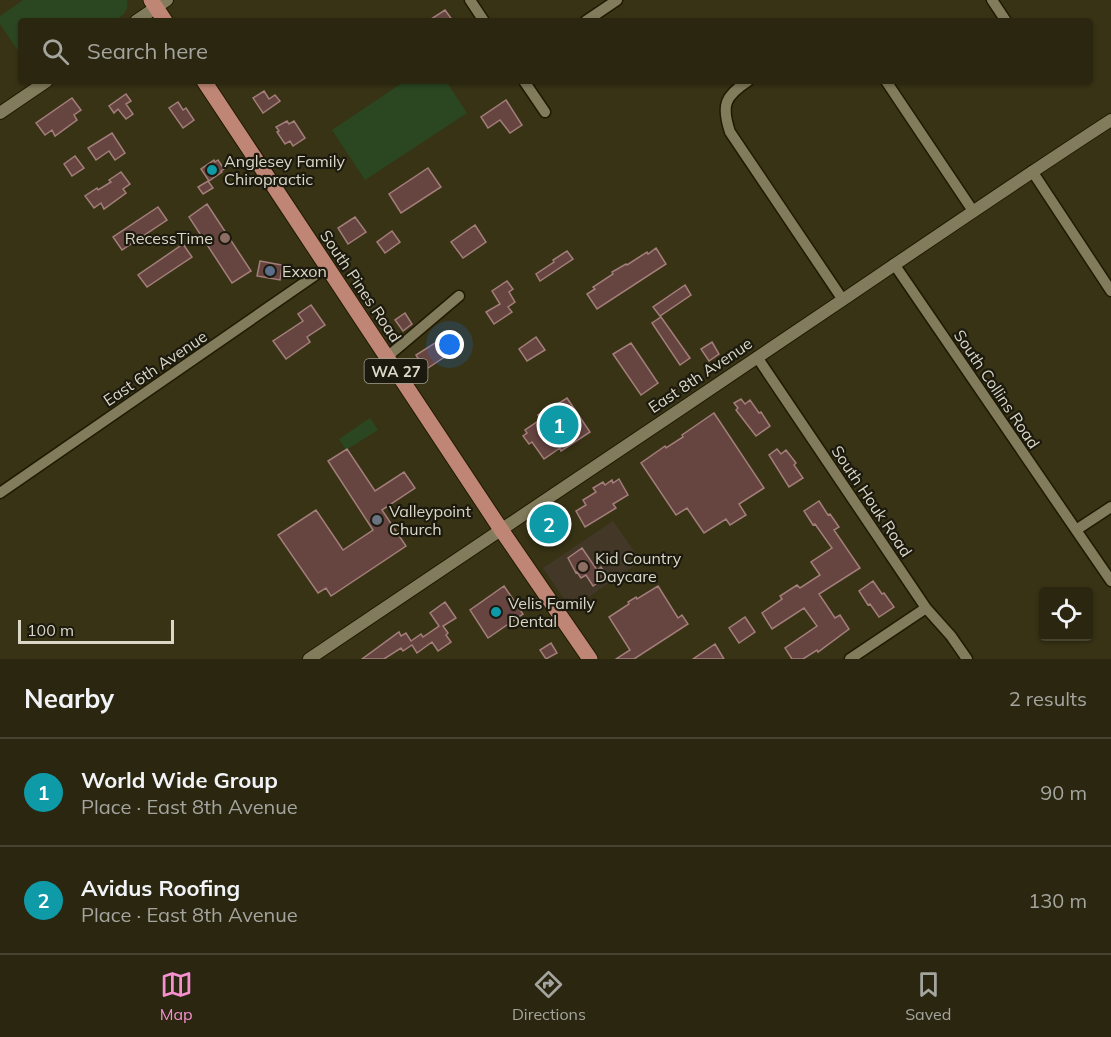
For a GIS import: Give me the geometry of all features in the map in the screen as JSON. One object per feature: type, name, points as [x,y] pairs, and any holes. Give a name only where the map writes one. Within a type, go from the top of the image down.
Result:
[{"type":"main road","points":[[158,3],[164,18]]},
{"type":"main road","name":"South Pines Road","points":[[206,84],[500,528],[590,659]]},
{"type":"street","points":[[470,0],[482,18]]},
{"type":"street","points":[[590,18],[617,0]]},
{"type":"street","points":[[992,0],[1004,18]]},
{"type":"street","points":[[140,18],[158,3]]},
{"type":"street","points":[[0,113],[43,84]]},
{"type":"street","points":[[526,84],[545,112]]},
{"type":"street","points":[[743,84],[732,91],[726,106],[724,115],[730,132],[843,300]]},
{"type":"street","points":[[887,84],[973,211]]},
{"type":"street","name":"East 8th Avenue","points":[[309,659],[500,528],[1111,120]]},
{"type":"street","points":[[1032,171],[1111,291]]},
{"type":"street","name":"South Collins Road","points":[[894,264],[1111,581]]},
{"type":"street","name":"East 6th Avenue","points":[[0,493],[327,267]]},
{"type":"street","points":[[387,357],[459,296]]},
{"type":"street","name":"South Houk Road","points":[[757,357],[927,609],[951,636],[967,659]]},
{"type":"street","points":[[1076,530],[1111,507]]},
{"type":"street","points":[[850,659],[927,609]]},
{"type":"shaded area","points":[[613,521],[641,561],[571,609],[543,568]]},
{"type":"green space","points":[[23,0],[127,0],[125,13],[118,18],[18,18],[18,51],[0,24],[0,16]]},
{"type":"green space","points":[[401,84],[448,84],[467,113],[365,180],[332,130]]},
{"type":"green space","points":[[370,418],[378,430],[346,450],[339,439]]},
{"type":"building","points":[[445,10],[451,18],[433,18]]},
{"type":"building","points":[[264,91],[269,99],[275,95],[280,101],[263,113],[253,98]]},
{"type":"building","points":[[126,94],[131,101],[126,104],[133,114],[126,119],[118,109],[114,113],[109,106]]},
{"type":"building","points":[[72,98],[81,110],[74,115],[77,120],[55,136],[52,130],[45,135],[36,123]]},
{"type":"building","points":[[506,100],[522,125],[510,133],[500,120],[488,128],[481,117]]},
{"type":"building","points":[[178,102],[183,110],[186,108],[194,120],[183,128],[169,108]]},
{"type":"building","points":[[287,121],[289,124],[294,121],[305,138],[293,146],[290,141],[285,144],[277,132],[279,131],[276,127]]},
{"type":"building","points":[[112,133],[125,153],[115,160],[109,151],[96,160],[88,148]]},
{"type":"building","points":[[75,156],[84,168],[72,176],[64,164]]},
{"type":"building","name":"Anglesey Family Chiropractic","points":[[214,160],[215,162],[218,160],[224,169],[209,181],[201,169]]},
{"type":"building","points":[[428,168],[441,187],[401,213],[389,194]]},
{"type":"building","points":[[121,172],[130,184],[123,189],[126,193],[104,209],[101,203],[94,208],[85,196],[111,182],[109,180]]},
{"type":"building","points":[[208,181],[213,188],[203,194],[198,187]]},
{"type":"building","points":[[207,204],[251,271],[232,283],[189,217]]},
{"type":"building","points":[[158,207],[167,220],[122,250],[113,237]]},
{"type":"building","points":[[355,217],[366,232],[348,244],[338,228]]},
{"type":"building","points":[[475,225],[486,242],[463,258],[451,242]]},
{"type":"building","points":[[392,231],[400,242],[385,253],[377,242]]},
{"type":"building","points":[[183,244],[192,257],[147,287],[138,275]]},
{"type":"building","points":[[656,248],[666,264],[597,309],[587,294],[595,289],[593,287],[613,274],[612,272]]},
{"type":"building","points":[[567,251],[573,259],[540,281],[536,274]]},
{"type":"building","name":"Exxon","points":[[260,261],[282,265],[280,280],[257,276]]},
{"type":"building","points":[[507,281],[513,289],[509,292],[515,302],[508,307],[512,312],[494,324],[486,312],[500,304],[492,291]]},
{"type":"building","points":[[685,285],[691,295],[660,316],[653,307]]},
{"type":"building","points":[[311,305],[325,325],[307,337],[310,342],[286,359],[273,341],[303,321],[298,314]]},
{"type":"building","points":[[405,313],[412,324],[403,331],[395,320]]},
{"type":"building","points":[[661,317],[690,358],[680,365],[652,323]]},
{"type":"building","points":[[446,336],[455,350],[425,370],[416,355]]},
{"type":"building","points":[[536,337],[545,350],[527,361],[519,349]]},
{"type":"building","points":[[712,342],[719,354],[709,361],[701,349]]},
{"type":"building","points":[[631,343],[658,383],[641,395],[613,354]]},
{"type":"building","points":[[567,398],[590,432],[544,459],[532,442],[529,444],[523,436],[527,433],[525,430],[541,419],[538,415]]},
{"type":"building","points":[[741,399],[745,404],[750,400],[770,426],[756,436],[736,410],[738,408],[734,403]]},
{"type":"building","points":[[714,413],[764,488],[739,504],[746,515],[730,525],[726,519],[704,533],[687,508],[676,515],[641,463],[665,446],[666,448],[683,437],[682,435]]},
{"type":"building","name":"Valleypoint Church","points":[[347,449],[375,491],[404,472],[415,488],[382,510],[406,546],[331,596],[326,588],[318,593],[278,535],[316,510],[343,550],[373,530],[328,461]]},
{"type":"building","points":[[777,449],[781,454],[786,450],[796,463],[794,465],[803,478],[789,487],[769,455]]},
{"type":"building","points":[[619,479],[628,495],[613,504],[616,508],[585,527],[576,511],[586,505],[583,500],[596,492],[593,488],[603,482],[605,485],[612,480],[613,483]]},
{"type":"building","points":[[819,501],[839,527],[834,530],[860,568],[819,594],[835,618],[840,615],[849,629],[818,652],[817,650],[803,659],[792,659],[785,648],[817,626],[804,608],[772,629],[762,613],[782,599],[780,596],[797,585],[800,588],[820,575],[811,562],[832,548],[804,511]]},
{"type":"building","points":[[554,511],[563,523],[543,537],[534,525]]},
{"type":"building","name":"Kid Country Daycare","points":[[582,548],[597,570],[601,567],[607,576],[593,586],[586,575],[581,578],[576,573],[568,558]]},
{"type":"building","points":[[873,581],[894,607],[879,617],[859,591]]},
{"type":"building","name":"Velis Family Dental","points":[[504,586],[523,614],[488,638],[470,610]]},
{"type":"building","points":[[658,586],[678,618],[682,615],[688,624],[634,659],[616,659],[630,650],[609,617],[629,604],[628,602]]},
{"type":"building","points":[[445,602],[456,618],[443,626],[451,642],[438,651],[432,642],[417,653],[412,645],[403,651],[401,648],[384,659],[362,659],[399,632],[401,636],[406,633],[411,641],[421,634],[423,637],[439,626],[430,613]]},
{"type":"building","points":[[745,617],[755,632],[739,643],[729,628]]},
{"type":"building","points":[[551,643],[557,653],[546,659],[540,650]]},
{"type":"building","points":[[715,644],[724,659],[693,659]]},
{"type":"place","name":"Anglesey Family Chiropractic","points":[[212,170]]},
{"type":"place","name":"RecessTime","points":[[225,238]]},
{"type":"place","name":"Exxon","points":[[270,271]]},
{"type":"place","name":"World Wide Group","points":[[559,425]]},
{"type":"place","name":"Valleypoint Church","points":[[377,520]]},
{"type":"place","name":"Avidus Roofing","points":[[549,524]]},
{"type":"place","name":"Kid Country Daycare","points":[[583,567]]},
{"type":"place","name":"Velis Family Dental","points":[[496,612]]}]
